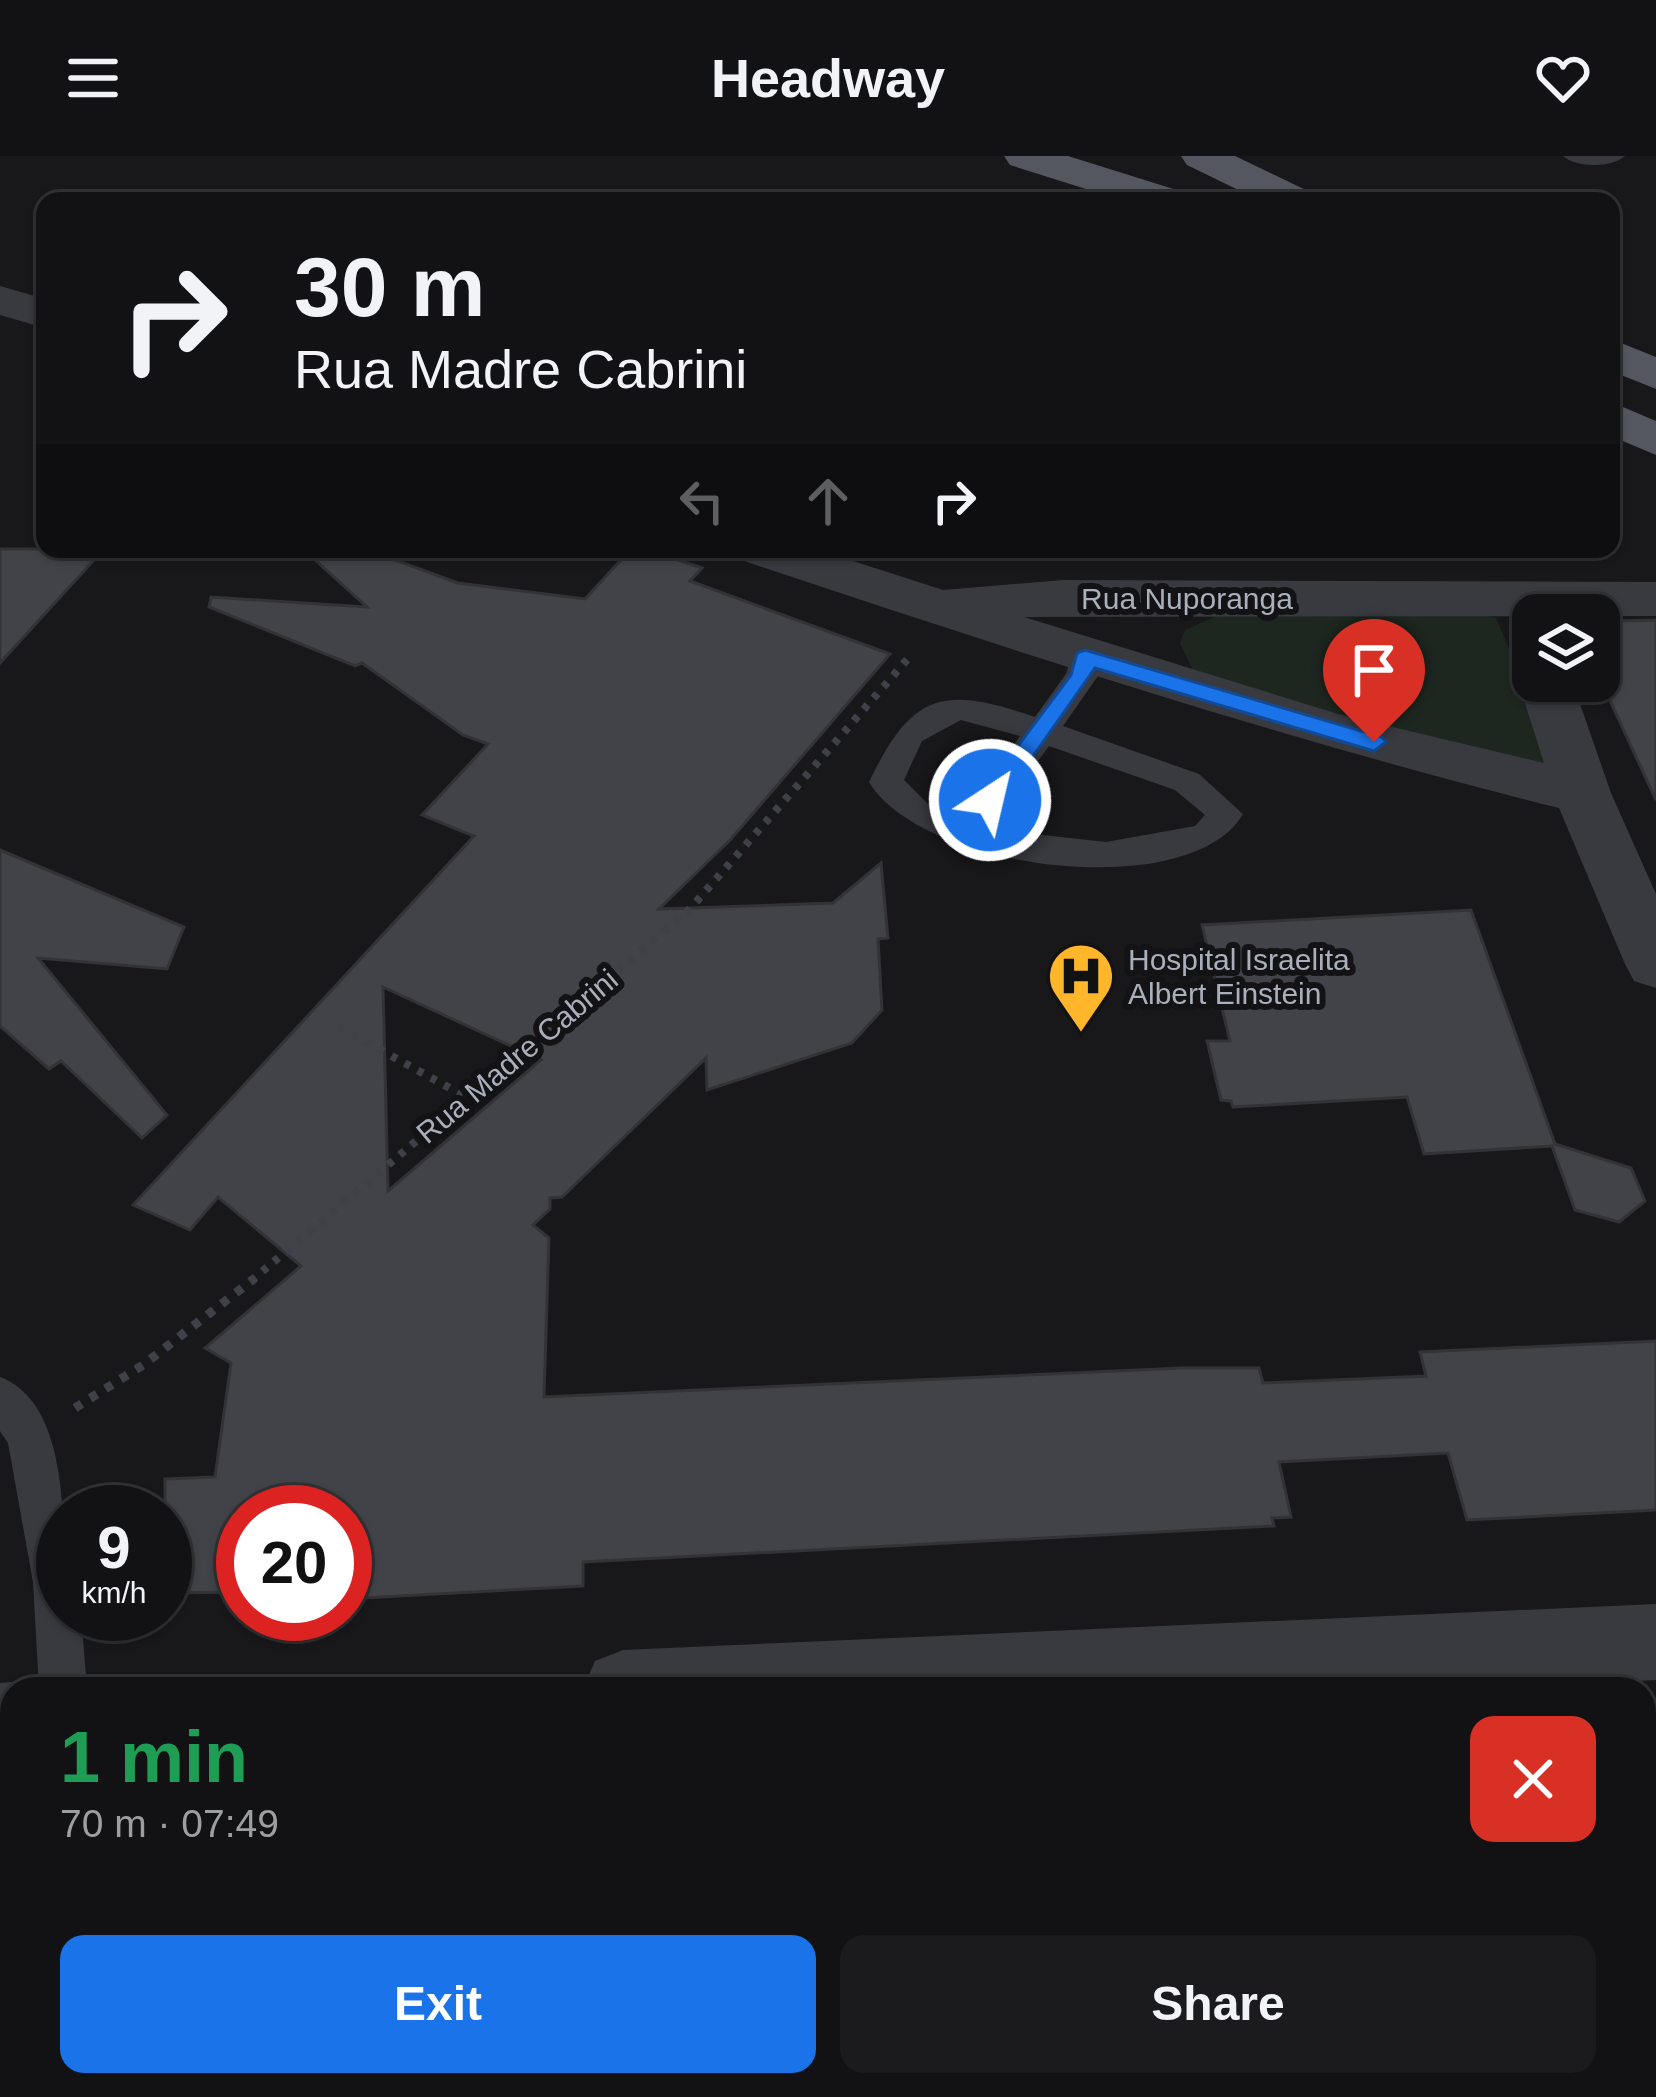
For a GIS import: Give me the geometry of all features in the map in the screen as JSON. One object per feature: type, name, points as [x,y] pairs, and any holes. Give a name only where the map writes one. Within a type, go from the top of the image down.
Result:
[{"type":"main road","points":[[1025,156],[1139,192]]},
{"type":"main road","points":[[1202,156],[1276,192]]},
{"type":"main road","points":[[1620,357],[1656,375]]},
{"type":"main road","points":[[1620,422],[1656,440]]},
{"type":"street","points":[[0,299],[36,311]]},
{"type":"street","points":[[790,558],[1085,658],[1337,733],[1582,794]]},
{"type":"street","points":[[1180,686],[1156,651],[1165,620],[1183,597]]},
{"type":"street","name":"Rua Nuporanga","points":[[935,605],[1183,597],[1512,614]]},
{"type":"street","name":"Rua Nuporanga","points":[[1620,604],[1656,599]]},
{"type":"street","points":[[1552,702],[1582,794],[1656,964]]},
{"type":"street","points":[[1098,1677],[1256,1673],[1656,1642]]},
{"type":"lane","points":[[1575,156],[1613,156]]},
{"type":"lane","points":[[965,836],[1082,676],[1085,658]]},
{"type":"lane","points":[[956,709],[978,709],[1187,782],[1226,814],[1206,836],[1106,855],[1012,848],[965,836],[917,814],[886,782],[909,734],[956,709]]},
{"type":"lane","points":[[0,1396],[29,1437],[56,1582],[62,1677]]},
{"type":"path","name":"Rua Madre Cabrini","points":[[29,1437],[143,1365],[263,1272],[720,878],[927,636],[935,605]]},
{"type":"path","points":[[339,1027],[466,1097]]},
{"type":"shaded area","points":[[1250,601],[1444,606],[1496,618],[1512,655],[1512,702],[1532,702],[1551,769],[1197,679],[1180,643],[1185,630]]},
{"type":"building","points":[[0,549],[36,549],[36,558],[96,558],[0,663]]},
{"type":"building","points":[[313,558],[390,558],[458,583],[585,599],[623,558],[673,558],[702,568],[690,581],[890,654],[731,839],[659,909],[833,903],[881,863],[888,938],[878,939],[882,1010],[852,1043],[707,1090],[706,1058],[562,1197],[550,1198],[550,1209],[533,1225],[549,1238],[544,1397],[1181,1368],[1259,1368],[1263,1383],[1426,1376],[1420,1352],[1656,1341],[1656,1510],[1467,1520],[1448,1453],[1279,1462],[1291,1517],[1272,1518],[1274,1526],[583,1562],[583,1586],[372,1598],[372,1485],[216,1485],[216,1592],[192,1593],[192,1485],[165,1485],[165,1479],[215,1477],[231,1363],[205,1348],[301,1266],[218,1197],[190,1230],[133,1205],[474,836],[422,815],[488,744],[463,735],[362,663],[355,666],[209,607],[211,597],[367,607]],"holes":[[[383,987],[541,1060],[388,1191]]]},
{"type":"building","points":[[1656,620],[1656,800],[1611,702],[1620,702],[1620,621]]},
{"type":"building","points":[[0,850],[184,927],[167,969],[38,958],[167,1115],[142,1138],[61,1061],[49,1069],[0,1026]]},
{"type":"building","points":[[1471,910],[1555,1144],[1631,1168],[1645,1201],[1619,1222],[1575,1210],[1552,1146],[1424,1154],[1407,1097],[1233,1107],[1231,1101],[1221,1100],[1207,1041],[1230,1041],[1202,925]]},
{"type":"place","name":"Hospital Israelita Albert Einstein","points":[[1081,1035]]},
{"type":"route","points":[[990,800],[1082,676],[1085,658],[1374,742]]}]
